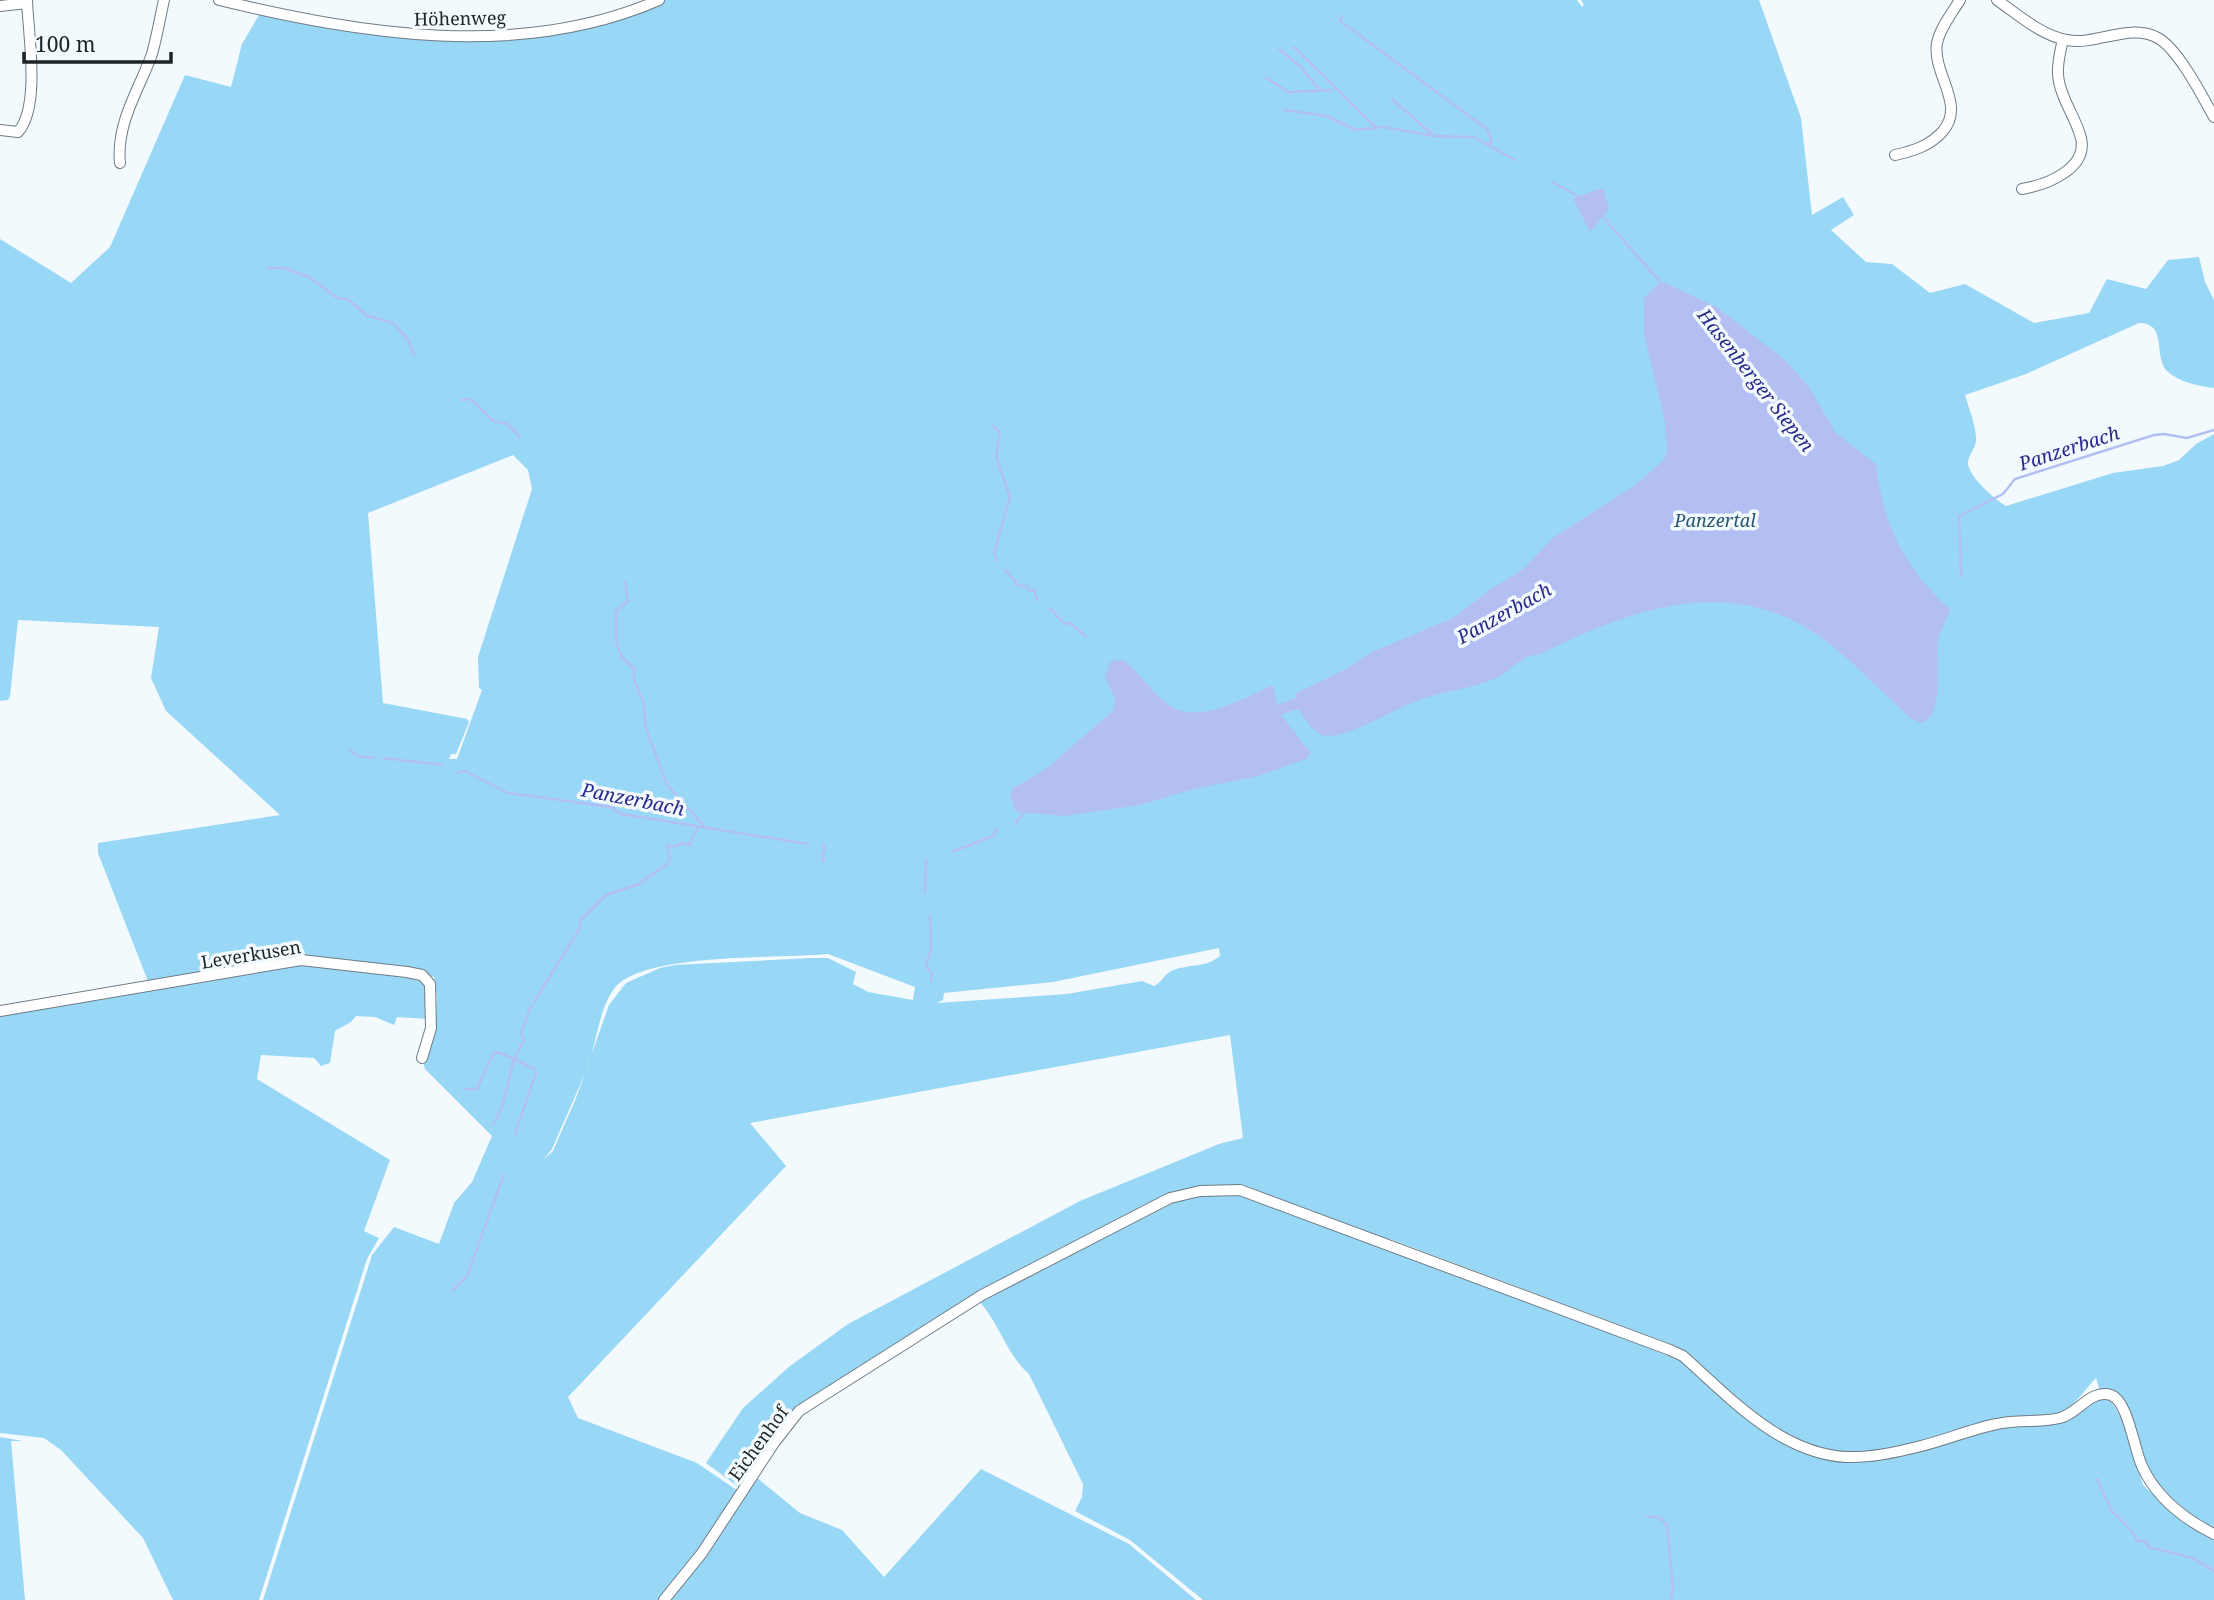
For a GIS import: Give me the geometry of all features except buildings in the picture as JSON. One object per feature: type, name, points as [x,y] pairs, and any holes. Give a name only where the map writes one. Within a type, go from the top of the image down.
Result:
[{"type":"street","points":[[120,163],[118,144],[152,53],[164,0]]},
{"type":"street","name":"Höhenweg","points":[[219,0],[354,29],[452,37],[572,26],[621,14],[659,0]]},
{"type":"street","points":[[1895,155],[1921,148],[1939,135],[1950,121],[1951,102],[1937,47],[1942,30],[1960,0]]},
{"type":"street","points":[[1997,0],[2063,39],[2083,41],[2140,33],[2155,36],[2171,50],[2214,117]]},
{"type":"street","points":[[0,6],[27,1],[30,87],[28,112],[18,132],[0,130]]},
{"type":"street","points":[[2022,189],[2045,183],[2060,174],[2072,166],[2080,152],[2080,136],[2058,75],[2063,39]]},
{"type":"street","name":"Leverkusen","points":[[0,1011],[313,960],[407,972],[426,979],[430,984],[432,1010],[431,1028],[422,1058]]},
{"type":"street","name":"Eichenhof","points":[[664,1600],[696,1562],[774,1443],[799,1411],[982,1295],[1170,1198],[1208,1190],[1240,1190],[1670,1350],[1683,1356],[1768,1428],[1824,1454],[1866,1456],[1920,1446],[1996,1424],[2057,1419],[2072,1413],[2097,1395],[2109,1395],[2123,1405],[2137,1453],[2156,1489],[2177,1510],[2214,1534]]},
{"type":"green space","name":"Panzertal","points":[[659,0],[1577,0],[1582,7],[1584,5],[1581,0],[1759,0],[1801,118],[1812,215],[1843,197],[1854,215],[1831,230],[1866,262],[1892,264],[1930,293],[1965,284],[2034,323],[2089,313],[2107,279],[2146,289],[2168,260],[2199,257],[2205,282],[2214,300],[2214,388],[2183,381],[2167,371],[2154,328],[2139,323],[2026,374],[1965,395],[1976,437],[1968,462],[1969,467],[1982,486],[2006,506],[2113,473],[2163,466],[2179,460],[2196,444],[2214,434],[2214,1528],[2182,1509],[2156,1483],[2143,1461],[2123,1401],[2118,1394],[2100,1391],[2096,1378],[2067,1409],[2008,1425],[2059,1421],[2099,1397],[2109,1398],[2124,1422],[2143,1485],[2182,1522],[2186,1520],[2214,1535],[2214,1600],[1203,1600],[1130,1540],[1075,1511],[1082,1497],[1083,1484],[1029,1374],[1015,1358],[979,1301],[1158,1207],[1204,1193],[1242,1194],[1239,1187],[1208,1186],[1174,1194],[990,1287],[808,1400],[780,1428],[740,1488],[706,1463],[743,1408],[790,1366],[848,1324],[1080,1201],[1219,1144],[1243,1138],[1230,1035],[750,1123],[786,1166],[568,1397],[578,1418],[697,1463],[738,1491],[694,1560],[659,1600],[263,1600],[372,1255],[394,1227],[439,1244],[454,1203],[472,1182],[492,1136],[425,1069],[422,1058],[431,1039],[437,1009],[434,977],[406,969],[407,974],[423,982],[429,1002],[429,1019],[397,1017],[394,1025],[375,1017],[356,1016],[335,1031],[330,1063],[321,1066],[314,1058],[261,1055],[257,1079],[390,1160],[364,1231],[379,1238],[367,1259],[259,1600],[173,1600],[143,1538],[61,1450],[44,1438],[0,1433],[0,1015],[265,970],[297,963],[298,959],[149,984],[98,853],[98,843],[280,815],[166,711],[151,678],[159,627],[18,620],[10,696],[8,700],[0,701],[0,239],[71,283],[110,247],[185,75],[231,87],[242,44],[262,10],[361,28],[462,36],[562,29],[611,17]],"holes":[[[513,455],[528,470],[532,489],[478,657],[479,688],[482,690],[457,759],[449,759],[451,754],[456,754],[469,722],[467,719],[383,703],[368,513]],[[1219,948],[1220,956],[1215,960],[1171,971],[1154,986],[1142,981],[1067,994],[937,1003],[943,1000],[944,993],[1053,982]],[[828,954],[915,987],[913,1000],[868,992],[853,984],[856,972],[828,958],[675,965],[660,968],[626,983],[609,1005],[591,1055],[605,1006],[614,989],[629,977],[652,969],[681,963],[714,959]],[[585,1071],[553,1151],[543,1160],[552,1149]],[[1390,1239],[1675,1346],[1706,1369],[1763,1420],[1779,1431],[1821,1450],[1841,1454],[1863,1453],[2002,1426],[1927,1448],[1870,1459],[1835,1459],[1793,1444],[1760,1426],[1682,1361],[1395,1250]]]},
{"type":"green space","points":[[0,1437],[23,1441],[11,1441],[25,1600],[0,1600]]},
{"type":"green space","points":[[981,1469],[1129,1544],[1196,1600],[669,1600],[701,1562],[756,1477],[800,1513],[842,1530],[884,1577]]},
{"type":"water","points":[[1603,189],[1609,208],[1590,232],[1573,199]]},
{"type":"water","points":[[1666,283],[1718,308],[1785,360],[1808,386],[1836,433],[1876,464],[1884,506],[1899,544],[1921,579],[1951,610],[1938,641],[1938,688],[1933,711],[1928,719],[1920,723],[1912,719],[1842,654],[1805,627],[1759,608],[1704,602],[1676,605],[1621,619],[1543,653],[1525,658],[1494,679],[1422,699],[1338,735],[1319,734],[1298,709],[1283,714],[1281,715],[1311,753],[1306,759],[1258,776],[1190,790],[1140,805],[1064,816],[1016,812],[1010,797],[1012,789],[1046,769],[1114,710],[1115,698],[1105,677],[1110,661],[1123,660],[1165,702],[1177,709],[1190,712],[1219,708],[1273,685],[1277,705],[1296,698],[1296,693],[1344,670],[1372,652],[1453,618],[1491,589],[1522,570],[1554,537],[1634,486],[1664,460],[1667,450],[1665,422],[1644,334],[1644,298],[1658,284]]},
{"type":"waterway","points":[[1342,16],[1340,21],[1487,129],[1492,143],[1489,144]]},
{"type":"waterway","points":[[1294,47],[1376,128]]},
{"type":"waterway","points":[[1279,49],[1301,67],[1318,88]]},
{"type":"waterway","points":[[1266,78],[1289,92],[1332,90]]},
{"type":"waterway","points":[[1392,99],[1432,134]]},
{"type":"waterway","name":"Hasenberger Siepen","points":[[1285,110],[1327,116],[1356,130],[1383,127],[1434,136],[1473,137],[1515,160]]},
{"type":"waterway","name":"Hasenberger Siepen","points":[[1552,182],[1580,197]]},
{"type":"waterway","name":"Hasenberger Siepen","points":[[1601,215],[1664,286]]},
{"type":"waterway","points":[[267,268],[284,268],[309,277],[337,298],[348,299],[366,315],[393,323],[408,340],[414,355]]},
{"type":"waterway","points":[[462,400],[471,399],[493,421],[508,424],[520,438]]},
{"type":"waterway","points":[[993,426],[1000,432],[996,456],[1010,497],[994,553],[997,561]]},
{"type":"waterway","name":"Panzerbach","points":[[1961,576],[1959,516],[2003,494],[2015,479],[2154,435],[2187,438],[2214,430]]},
{"type":"waterway","points":[[1005,570],[1019,586],[1026,586],[1029,591],[1034,590],[1037,600]]},
{"type":"waterway","points":[[625,582],[628,601],[616,611],[616,642],[622,657],[634,668],[634,680],[644,704],[645,726],[667,785],[705,827]]},
{"type":"waterway","points":[[1050,609],[1065,624],[1071,623],[1086,637]]},
{"type":"waterway","name":"Panzerbach","points":[[350,750],[358,756],[374,758]]},
{"type":"waterway","name":"Panzerbach","points":[[383,758],[442,765]]},
{"type":"waterway","name":"Panzerbach","points":[[457,773],[465,771],[508,793],[611,807],[621,814],[808,844]]},
{"type":"waterway","name":"Panzerbach","points":[[1015,824],[1024,813]]},
{"type":"waterway","points":[[534,1002],[580,928],[580,921],[606,895],[639,884],[667,864],[670,858],[667,846],[677,846],[680,843],[689,845],[698,827]]},
{"type":"waterway","name":"Panzerbach","points":[[954,851],[993,836],[997,829]]},
{"type":"waterway","name":"Panzerbach","points":[[823,845],[825,847],[822,861],[825,861]]},
{"type":"waterway","points":[[925,892],[926,860]]},
{"type":"waterway","points":[[930,916],[931,949],[926,966],[932,974],[931,981]]},
{"type":"waterway","points":[[515,1134],[536,1073],[535,1069],[514,1059],[524,1040],[521,1033],[531,1006]]},
{"type":"waterway","points":[[465,1089],[477,1089],[493,1054],[498,1052],[514,1059],[502,1107],[494,1124]]},
{"type":"waterway","points":[[453,1290],[467,1276],[504,1174]]},
{"type":"waterway","points":[[2097,1479],[2111,1510],[2133,1532],[2137,1541],[2145,1541],[2149,1547],[2193,1558],[2214,1571]]},
{"type":"waterway","points":[[1647,1516],[1660,1518],[1667,1525],[1673,1588],[1671,1600]]}]
